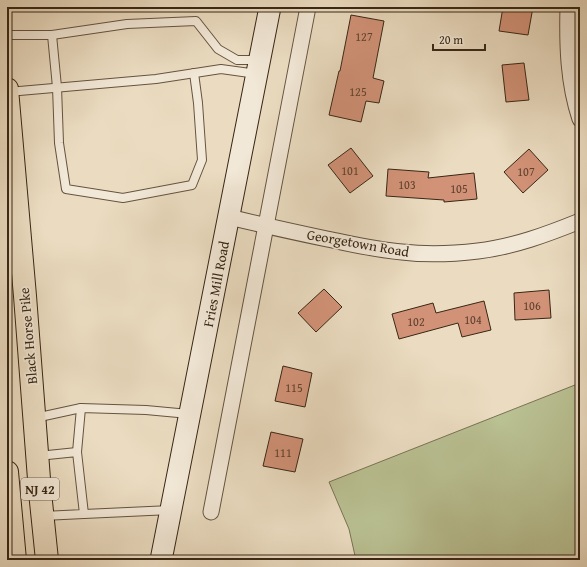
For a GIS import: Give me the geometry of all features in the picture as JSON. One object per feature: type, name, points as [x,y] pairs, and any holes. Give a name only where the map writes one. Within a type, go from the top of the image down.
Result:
[{"type":"highway","name":"Black Horse Pike","points":[[7,89],[47,560]]},
{"type":"highway","points":[[7,254],[13,279],[25,296]]},
{"type":"highway","name":"NJ 42","points":[[7,472],[8,497],[15,560]]},
{"type":"main road","name":"Fries Mill Road","points":[[161,560],[270,7]]},
{"type":"street","points":[[211,512],[308,7]]},
{"type":"street","points":[[568,7],[568,64],[580,119]]},
{"type":"street","name":"Georgetown Road","points":[[229,216],[266,227],[384,250],[443,253],[479,251],[513,244],[580,221]]},
{"type":"lane","points":[[7,35],[52,35],[126,24],[196,21],[218,49],[238,60],[258,67]]},
{"type":"lane","points":[[52,35],[57,87],[59,143],[66,189],[123,198],[192,185],[202,160],[198,103],[194,73]]},
{"type":"lane","points":[[7,92],[156,79],[221,69],[258,67]]},
{"type":"lane","points":[[35,418],[81,408],[146,410],[190,414]]},
{"type":"lane","points":[[81,408],[77,452],[84,514]]},
{"type":"lane","points":[[38,456],[77,452]]},
{"type":"lane","points":[[43,516],[172,510]]},
{"type":"green space","points":[[580,383],[580,560],[356,560],[349,529],[329,482]]},
{"type":"building","points":[[503,7],[533,7],[528,35],[499,31]]},
{"type":"building","points":[[351,15],[384,21],[373,78],[384,81],[379,103],[366,101],[361,122],[329,115],[340,71]]},
{"type":"building","points":[[524,63],[529,100],[506,102],[502,65]]},
{"type":"building","points":[[351,148],[373,176],[350,193],[328,165]]},
{"type":"building","points":[[529,149],[548,170],[523,193],[504,172]]},
{"type":"building","points":[[388,169],[429,172],[428,178],[474,173],[477,199],[444,202],[444,200],[386,196]]},
{"type":"building","points":[[324,289],[342,307],[316,332],[298,313]]},
{"type":"building","points":[[549,290],[551,318],[515,320],[514,293]]},
{"type":"building","points":[[484,301],[491,330],[462,337],[458,323],[399,339],[392,314],[433,303],[436,313]]},
{"type":"building","points":[[283,366],[312,373],[305,407],[275,401]]},
{"type":"building","points":[[271,432],[303,439],[295,472],[263,466]]}]
